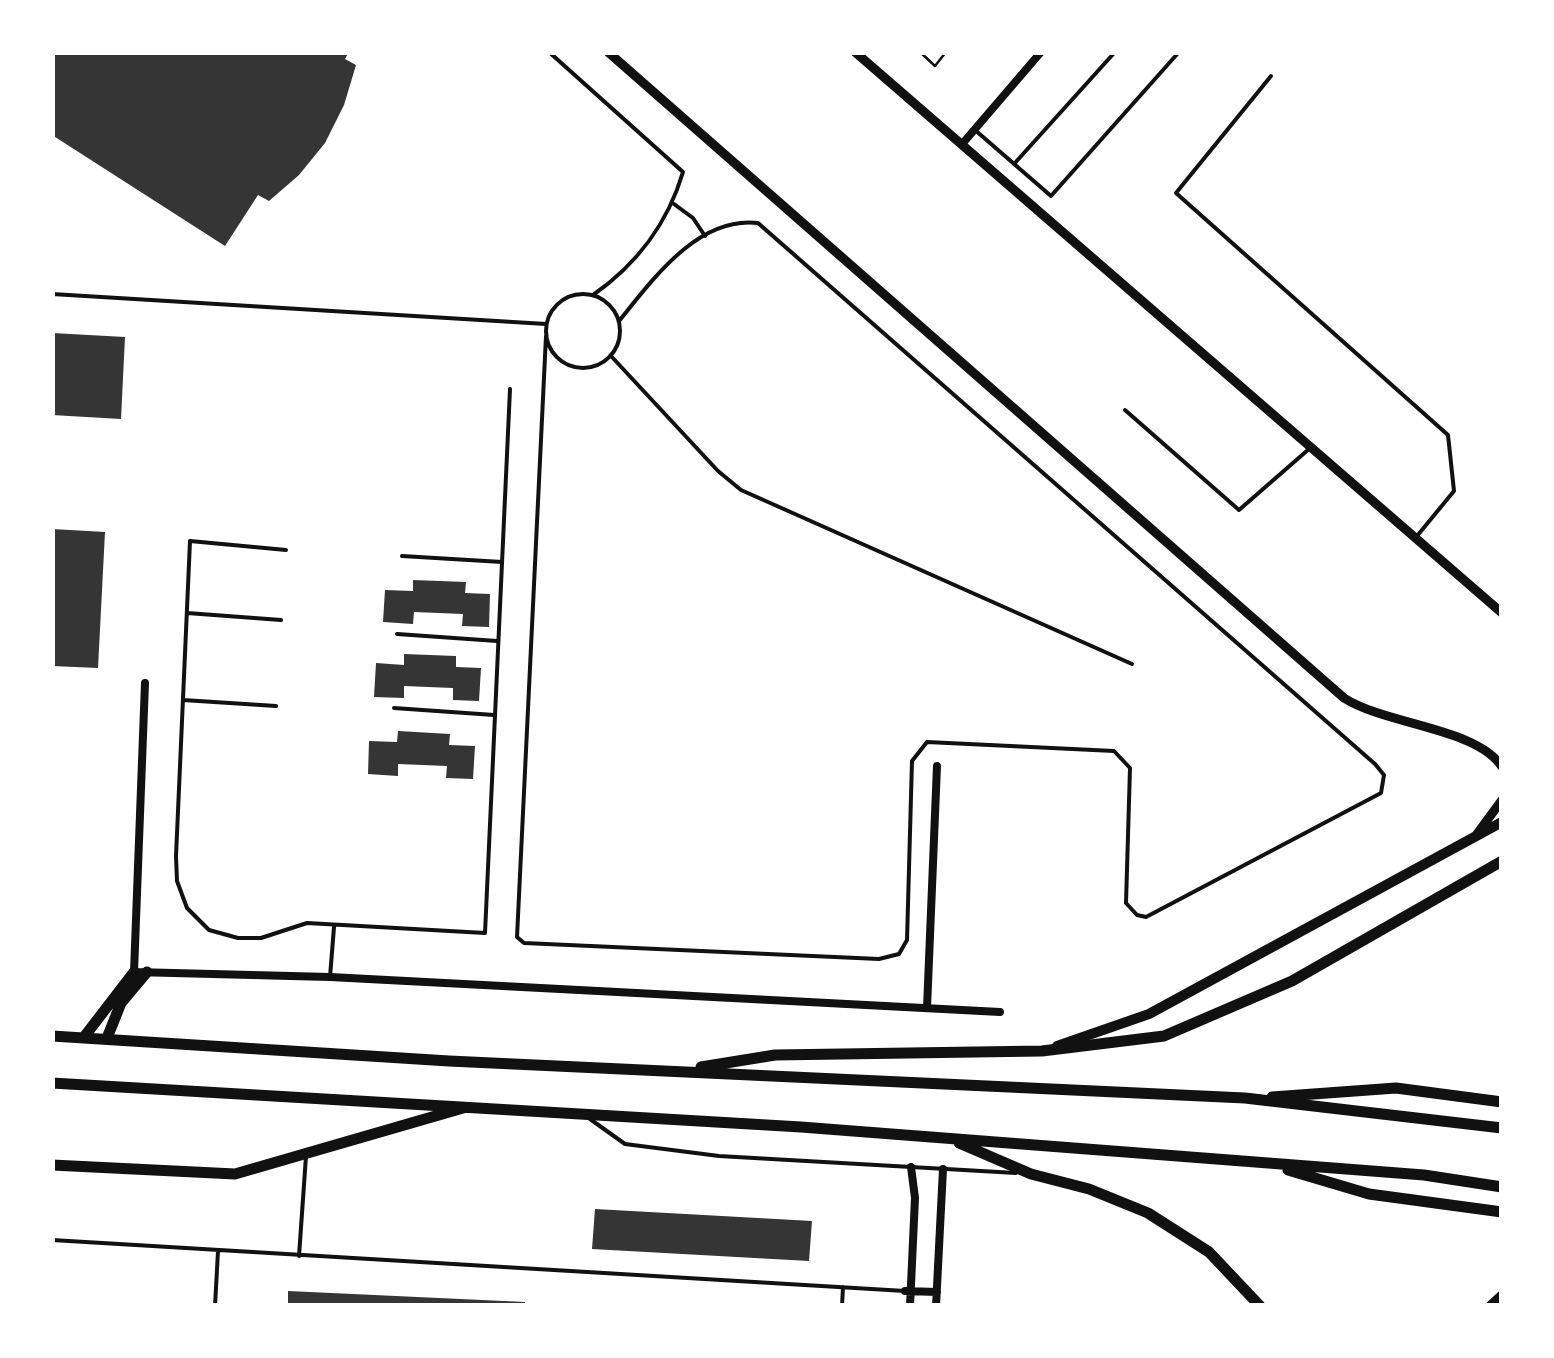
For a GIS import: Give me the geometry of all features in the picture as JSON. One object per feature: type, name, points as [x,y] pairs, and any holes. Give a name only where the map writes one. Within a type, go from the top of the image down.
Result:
[{"type":"highway","points":[[679,1070],[776,1054],[1042,1050],[1164,1036],[1292,981],[1502,861]]},
{"type":"highway","points":[[84,1037],[140,972]]},
{"type":"highway","points":[[106,1038],[140,972]]},
{"type":"highway","points":[[52,1036],[1246,1098],[1502,1128]]},
{"type":"highway","points":[[52,1083],[581,1112],[1424,1175],[1502,1188]]},
{"type":"highway","points":[[1246,1098],[1396,1088],[1502,1102]]},
{"type":"highway","points":[[52,1165],[235,1174],[472,1105]]},
{"type":"highway","points":[[950,1140],[1031,1174],[1089,1189],[1148,1213],[1209,1252],[1248,1288],[1260,1306]]},
{"type":"highway","points":[[1264,1164],[1369,1194],[1502,1212]]},
{"type":"highway","points":[[1491,1306],[1502,1296]]},
{"type":"main road","points":[[1042,1050],[1148,1014],[1502,822]]},
{"type":"street","points":[[608,52],[1344,698],[1367,713],[1461,738],[1498,756],[1502,766]]},
{"type":"street","points":[[855,52],[1502,613]]},
{"type":"street","points":[[963,143],[1041,52]]},
{"type":"street","points":[[145,684],[140,972],[1000,1012]]},
{"type":"street","points":[[927,1008],[937,766]]},
{"type":"street","points":[[1470,842],[1498,811],[1502,800]]},
{"type":"street","points":[[910,1167],[915,1198],[910,1306]]},
{"type":"street","points":[[936,1306],[943,1169]]},
{"type":"street","points":[[908,1290],[936,1292]]},
{"type":"lane","points":[[549,52],[683,172],[664,222],[614,281],[593,295]]},
{"type":"lane","points":[[1014,164],[1115,52]]},
{"type":"lane","points":[[975,130],[1052,196],[1179,52]]},
{"type":"lane","points":[[1271,76],[1176,194],[1448,435],[1454,491],[1414,539]]},
{"type":"lane","points":[[674,204],[694,218],[705,236]]},
{"type":"lane","points":[[546,336],[556,358],[578,369],[590,368],[611,356],[620,334],[619,321],[604,301],[581,294],[558,303],[546,324],[517,937],[524,943],[879,959],[899,954],[906,940],[912,760],[928,742],[1114,752],[1123,756],[1130,768],[1126,903],[1146,917],[1381,793],[1384,776],[1375,764],[758,223],[737,221],[688,244],[619,321]]},
{"type":"lane","points":[[52,294],[546,324]]},
{"type":"lane","points":[[611,356],[718,471],[741,490],[1132,664]]},
{"type":"lane","points":[[286,550],[190,541],[176,881],[187,908],[210,930],[238,938],[261,938],[306,923],[485,933],[510,389]]},
{"type":"lane","points":[[1125,410],[1239,510],[1309,448]]},
{"type":"lane","points":[[402,556],[503,562]]},
{"type":"lane","points":[[186,613],[281,620]]},
{"type":"lane","points":[[397,634],[499,641]]},
{"type":"lane","points":[[183,700],[276,706]]},
{"type":"lane","points":[[394,708],[496,715]]},
{"type":"lane","points":[[330,978],[334,926]]},
{"type":"lane","points":[[581,1112],[625,1144],[719,1156],[1031,1174]]},
{"type":"lane","points":[[299,1257],[306,1151]]},
{"type":"lane","points":[[52,1240],[908,1290]]},
{"type":"lane","points":[[215,1306],[218,1251]]},
{"type":"lane","points":[[842,1306],[844,1287]]},
{"type":"path","points":[[920,52],[935,66],[946,52]]},
{"type":"building","points":[[52,52],[349,52],[345,59],[356,65],[344,105],[325,143],[299,175],[269,201],[258,195],[225,246],[52,135]]},
{"type":"building","points":[[52,333],[125,337],[121,419],[52,415]]},
{"type":"building","points":[[52,529],[105,532],[98,668],[52,666]]},
{"type":"building","points":[[413,580],[466,582],[465,593],[490,594],[489,627],[462,626],[463,614],[414,612],[413,624],[383,622],[385,590],[413,591]]},
{"type":"building","points":[[404,654],[456,656],[456,667],[481,668],[479,701],[453,700],[453,688],[404,686],[404,698],[374,697],[376,663],[404,665]]},
{"type":"building","points":[[398,731],[450,734],[449,745],[475,746],[473,779],[446,778],[447,766],[398,764],[398,776],[368,774],[369,741],[397,742]]},
{"type":"building","points":[[595,1209],[812,1221],[809,1261],[592,1249]]},
{"type":"building","points":[[288,1291],[525,1302],[525,1306],[288,1306]]}]
